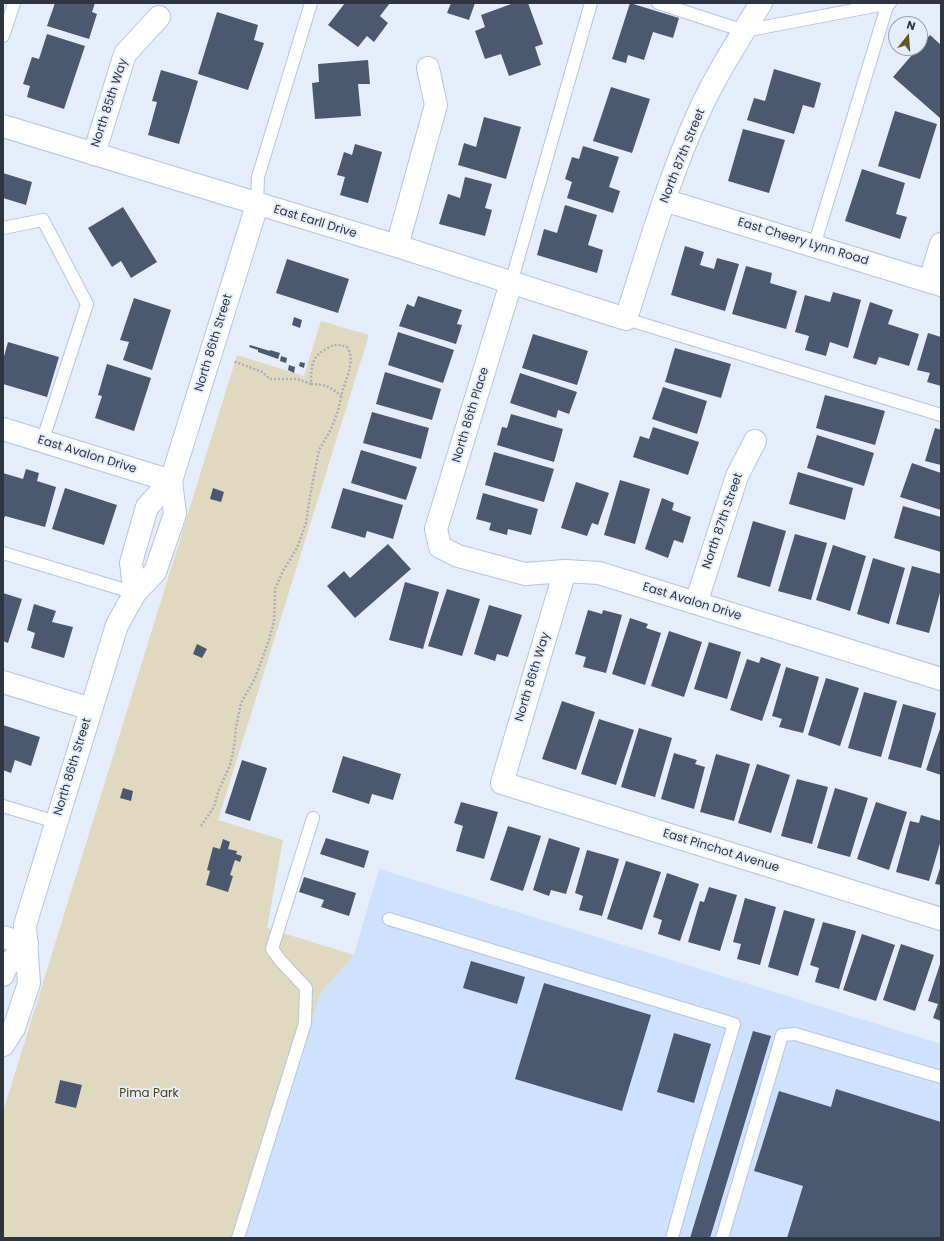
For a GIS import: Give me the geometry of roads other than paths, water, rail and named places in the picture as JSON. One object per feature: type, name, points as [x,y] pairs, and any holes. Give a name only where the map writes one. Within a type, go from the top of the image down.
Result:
[{"type":"street","name":"North 87th Street","points":[[626,318],[674,171],[698,113],[744,30],[761,3]]},
{"type":"street","name":"North 85th Way","points":[[94,154],[125,54],[159,17]]},
{"type":"street","points":[[397,246],[436,105],[428,68]]},
{"type":"street","name":"East Earll Drive","points":[[3,126],[257,205],[397,246],[626,318]]},
{"type":"street","name":"East Cheery Lynn Road","points":[[664,200],[935,283]]},
{"type":"street","name":"North 86th Street","points":[[3,1045],[14,1028],[29,983],[25,925],[117,625],[135,593],[130,562],[147,507],[172,481],[257,205]]},
{"type":"street","points":[[935,283],[941,244]]},
{"type":"street","name":"North 86th Place","points":[[440,547],[436,529],[511,283]]},
{"type":"street","name":"East Avalon Drive","points":[[3,429],[172,481]]},
{"type":"street","name":"North 87th Street","points":[[696,603],[736,476],[755,441]]},
{"type":"street","name":"East Avalon Drive","points":[[440,547],[458,556],[525,574],[565,571],[599,573],[941,679]]},
{"type":"street","name":"North 86th Way","points":[[502,782],[565,571]]},
{"type":"street","points":[[3,682],[91,709]]},
{"type":"street","name":"East Pinchot Avenue","points":[[502,782],[941,919]]},
{"type":"street","points":[[3,937],[27,944],[5,968],[3,975]]},
{"type":"lane","points":[[3,36],[14,3]]},
{"type":"lane","points":[[257,205],[258,178],[311,3]]},
{"type":"lane","points":[[511,283],[591,3]]},
{"type":"lane","points":[[658,3],[744,30],[889,3],[814,246]]},
{"type":"lane","points":[[3,228],[43,220],[87,304],[42,442]]},
{"type":"lane","points":[[626,318],[941,415]]},
{"type":"lane","points":[[3,553],[135,593]]},
{"type":"lane","points":[[3,806],[56,822]]},
{"type":"lane","points":[[238,1238],[305,1023],[306,988],[272,949],[313,818]]},
{"type":"lane","points":[[389,919],[734,1024],[672,1238]]},
{"type":"lane","points":[[722,1238],[782,1035],[795,1034],[941,1077]]},
{"type":"park label","name":"Pima Park","points":[[149,1094]]}]
